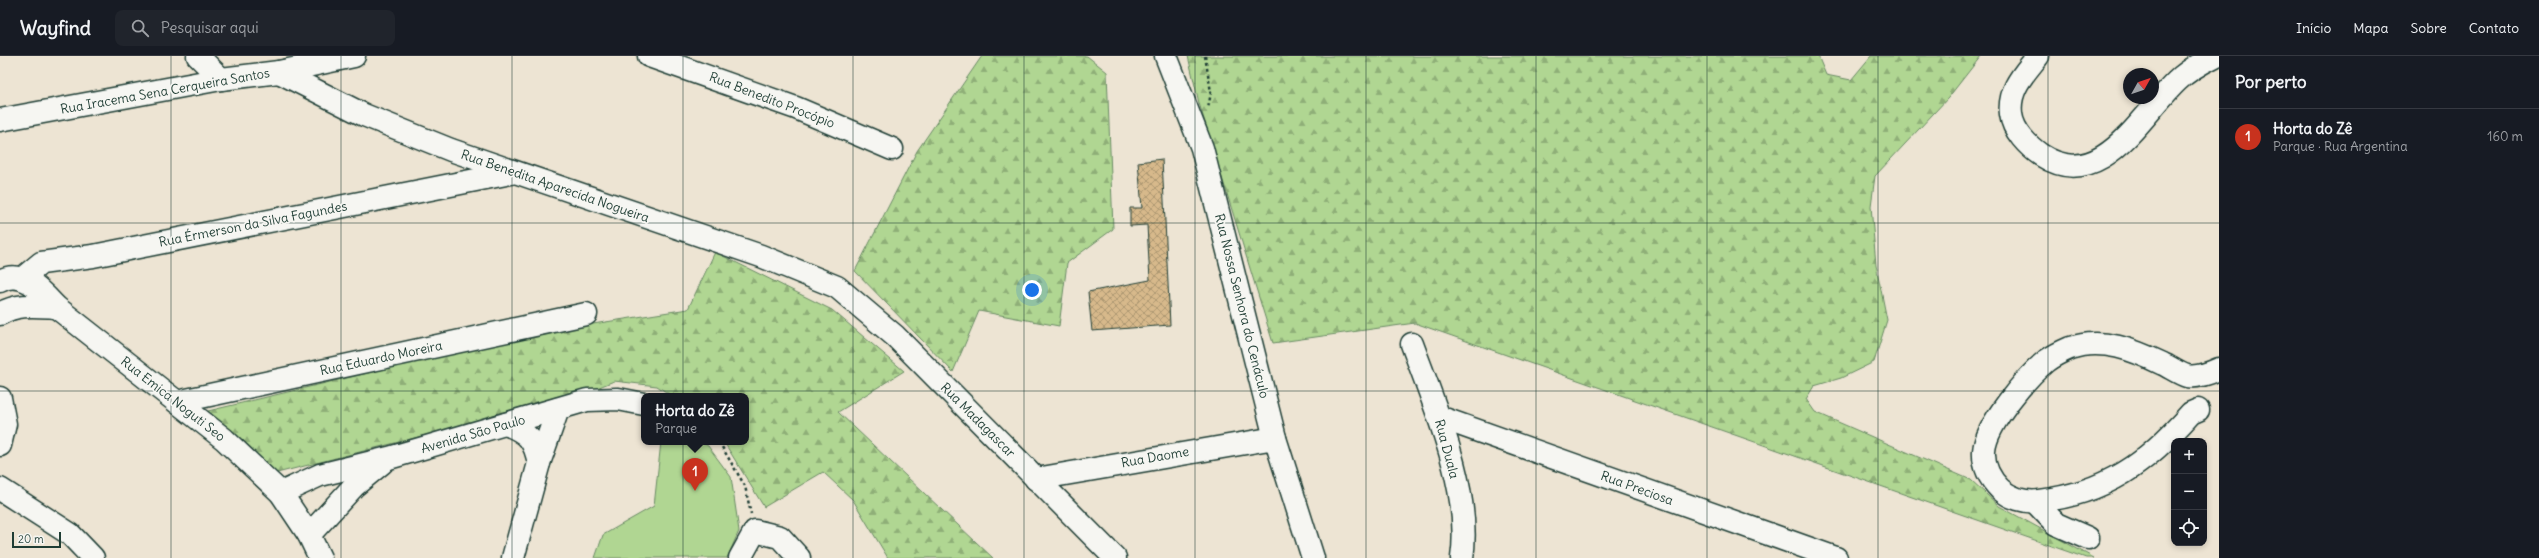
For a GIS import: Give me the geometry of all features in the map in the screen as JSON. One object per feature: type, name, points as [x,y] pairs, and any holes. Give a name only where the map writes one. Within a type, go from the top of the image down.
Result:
[{"type":"street","points":[[198,56],[221,79]]},
{"type":"street","name":"Rua Iracema Sena Cerqueira Santos","points":[[0,120],[221,79],[279,72],[354,56]]},
{"type":"street","name":"Rua Benedito Procópio","points":[[649,56],[796,108],[892,149]]},
{"type":"street","name":"Rua Nossa Senhora do Cenáculo","points":[[1166,56],[1202,148],[1275,438],[1313,558]]},
{"type":"street","points":[[2038,56],[2017,83],[2013,92],[2011,115],[2014,124],[2035,151],[2050,160],[2065,165],[2079,166],[2090,164],[2110,152],[2178,80],[2196,66],[2215,56]]},
{"type":"street","name":"Rua Benedita Aparecida Nogueira","points":[[279,72],[364,114],[512,173],[761,256],[837,287]]},
{"type":"street","name":"Rua Érmerson da Silva Fagundes","points":[[22,278],[40,263],[93,256],[512,173]]},
{"type":"street","points":[[0,280],[11,277],[22,278]]},
{"type":"street","name":"Rua Emica Noguti Seo","points":[[22,278],[41,291],[56,307],[224,439],[281,493],[309,535]]},
{"type":"street","name":"Rua Madagascar","points":[[837,287],[895,336],[1115,558]]},
{"type":"street","points":[[0,314],[9,308],[21,306],[56,307]]},
{"type":"street","name":"Rua Eduardo Moreira","points":[[177,402],[586,314]]},
{"type":"street","name":"Rua Duala","points":[[1412,344],[1439,417],[1462,508],[1465,533],[1462,558]]},
{"type":"street","points":[[2198,410],[2191,413],[2165,441],[2131,470],[2097,488],[2057,499],[2035,502],[2009,496],[1989,477],[1984,462],[1984,450],[1989,434],[2006,407],[2033,372],[2048,359],[2086,344],[2114,345],[2139,352],[2187,376],[2209,374],[2219,369]]},
{"type":"street","points":[[0,398],[5,424],[0,445]]},
{"type":"street","name":"Avenida São Paulo","points":[[281,493],[320,476],[389,458],[587,400],[618,399],[641,403]]},
{"type":"street","points":[[513,558],[539,463],[558,409]]},
{"type":"street","name":"Rua Preciosa","points":[[1439,417],[1836,558]]},
{"type":"street","points":[[506,424],[527,435],[535,445],[539,463]]},
{"type":"street","name":"Rua Daome","points":[[1036,479],[1275,438]]},
{"type":"street","name":"Avenida São Paulo","points":[[309,535],[354,486],[389,458]]},
{"type":"street","points":[[0,489],[70,534],[93,558]]},
{"type":"street","points":[[2035,502],[2056,524],[2088,538]]},
{"type":"street","points":[[740,558],[755,531],[780,537],[799,558]]},
{"type":"street","points":[[309,535],[320,558]]},
{"type":"path","points":[[1206,56],[1211,92],[1207,113]]},
{"type":"path","points":[[721,445],[745,486],[755,531]]},
{"type":"green space","points":[[982,56],[1087,56],[1107,72],[1113,229],[1067,263],[1059,326],[979,311],[953,372],[855,271],[917,151]]},
{"type":"green space","points":[[1188,56],[1818,56],[1826,75],[1851,80],[1871,56],[1981,56],[1948,98],[1875,176],[1871,206],[1876,265],[1887,320],[1874,362],[1841,378],[1814,386],[1806,399],[1815,412],[1971,480],[1999,506],[2094,558],[2086,558],[1415,323],[1273,343],[1199,103]]},
{"type":"green space","points":[[715,252],[832,310],[904,371],[838,412],[993,558],[888,558],[853,500],[823,472],[764,507],[726,445],[749,445],[749,393],[668,393],[657,386],[614,381],[572,398],[277,473],[208,411],[536,333],[688,309]]},
{"type":"green space","points":[[661,445],[708,446],[731,477],[739,531],[727,558],[595,558],[603,535],[654,506]]},
{"type":"building","points":[[1162,159],[1170,325],[1092,331],[1088,292],[1150,280],[1147,225],[1130,226],[1130,208],[1142,208],[1138,162]]},
{"type":"place","name":"Horta do Zê","points":[[695,491]]}]
